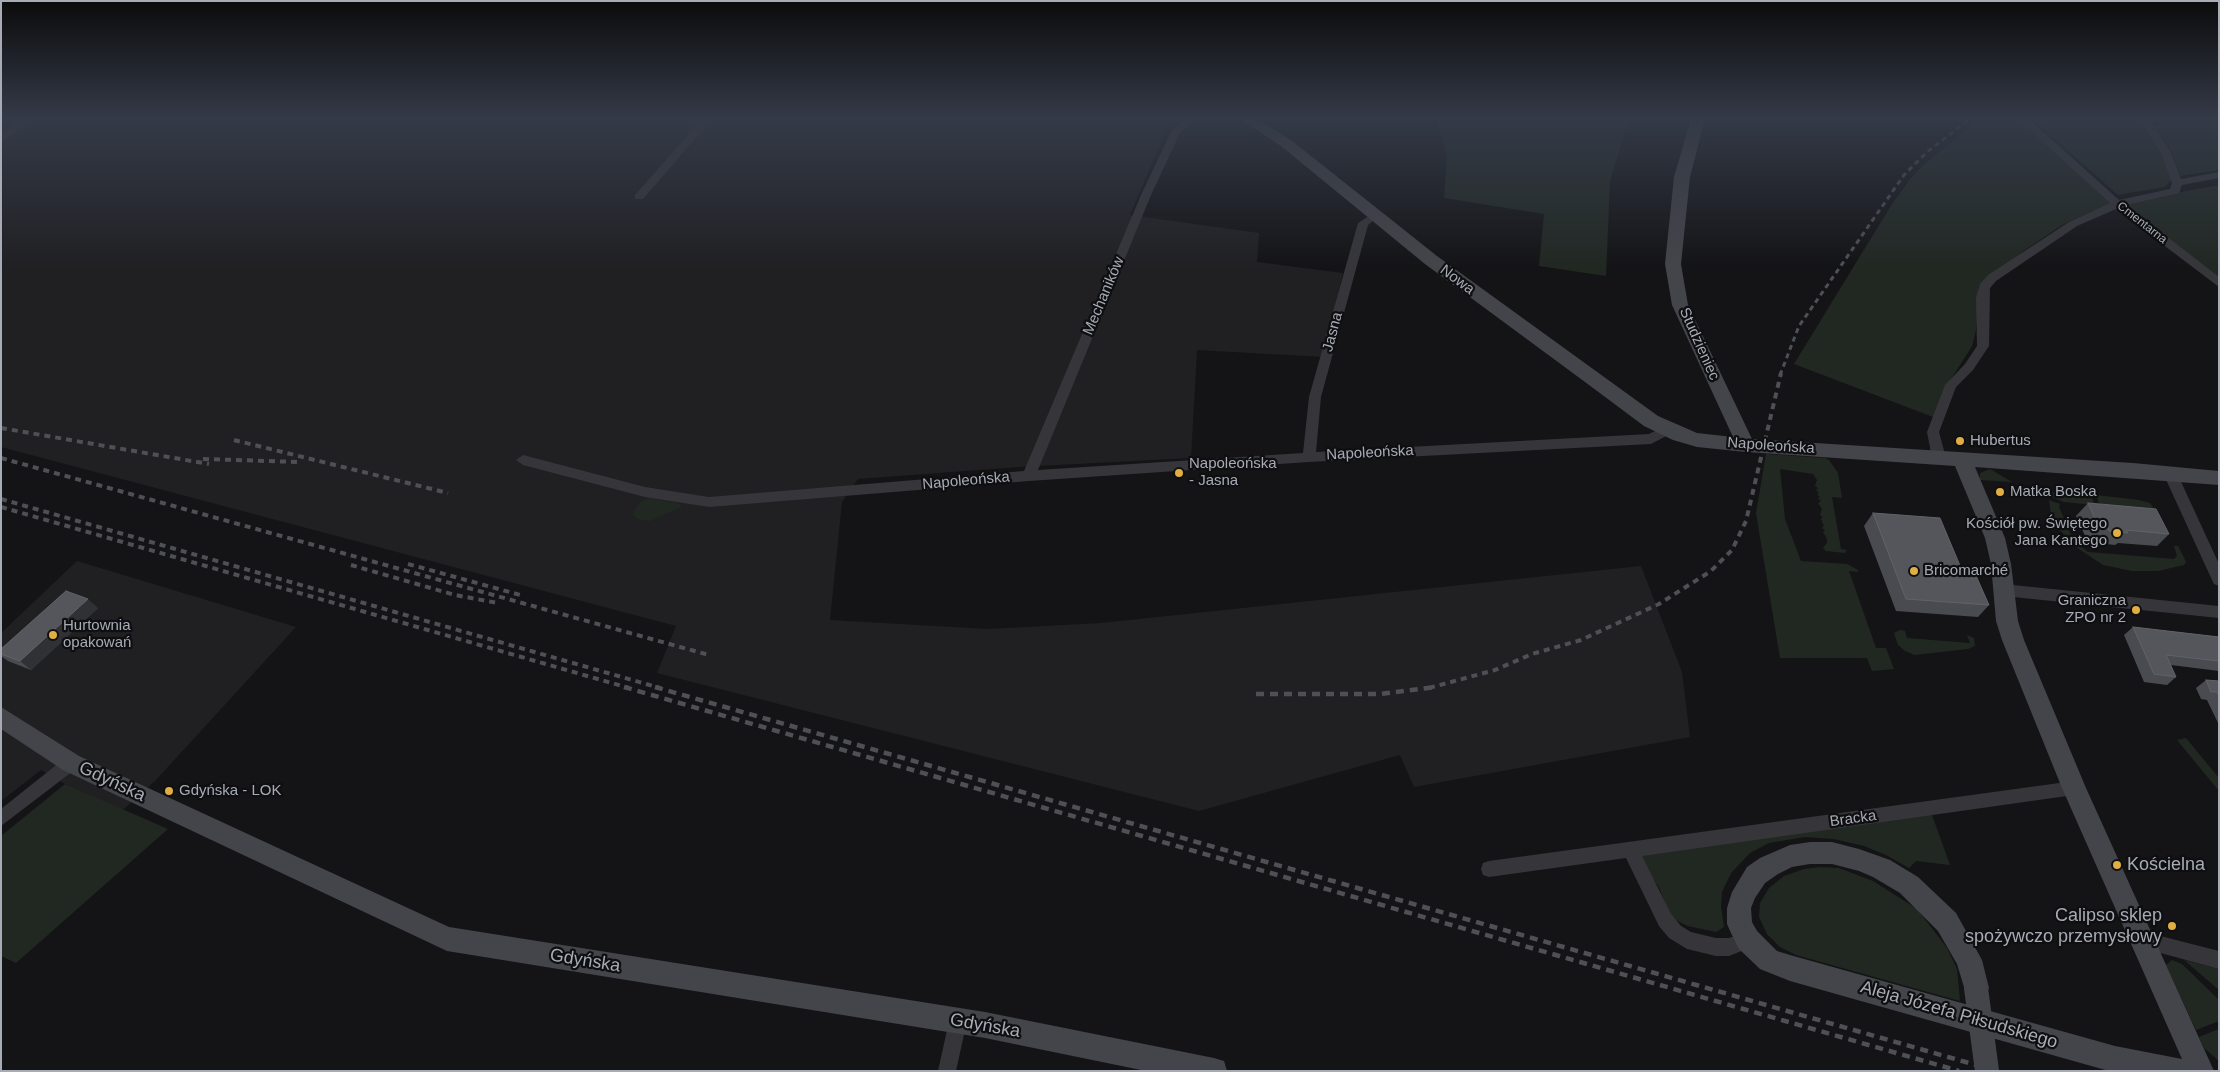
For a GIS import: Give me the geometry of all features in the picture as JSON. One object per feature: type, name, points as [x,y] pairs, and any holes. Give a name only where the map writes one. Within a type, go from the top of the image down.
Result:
[{"type":"main road","name":"Nowa","points":[[1320,169],[1465,286],[1632,408],[1667,430]]},
{"type":"main road","name":"Studzieniec","points":[[1684,169],[1673,264],[1680,305],[1746,445]]},
{"type":"main road","name":"Napoleońska","points":[[1667,430],[1697,440],[1746,445],[2170,473],[2219,478]]},
{"type":"main road","points":[[1962,459],[1995,538],[2001,564],[2002,590],[2007,621],[2013,640],[2074,788],[2200,1071]]},
{"type":"main road","name":"Gdyńska","points":[[1,717],[71,763],[447,939],[958,1021],[1214,1071]]},
{"type":"main road","points":[[1748,940],[1740,924],[1739,908],[1744,892],[1756,875],[1769,866],[1790,856],[1810,853],[1832,853],[1881,868],[1909,885],[1934,908],[1954,931],[1965,950],[1976,988],[1987,1071]]},
{"type":"main road","name":"Aleja Józefa Piłsudskiego","points":[[1748,940],[1769,960],[1790,968],[2115,1059],[2179,1071]]},
{"type":"street","points":[[639,196],[663,169]]},
{"type":"street","name":"Mechaników","points":[[1028,476],[1158,169]]},
{"type":"street","name":"Cmentarna","points":[[2078,169],[2117,204],[2219,282]]},
{"type":"street","points":[[1939,458],[1933,432],[1941,409],[1951,385],[1969,367],[1983,346],[1982,298],[1984,287],[1992,278],[2073,224],[2117,204],[2175,191],[2177,182],[2172,169]]},
{"type":"street","points":[[2177,182],[2219,175]]},
{"type":"street","name":"Jasna","points":[[1310,456],[1315,397],[1363,223],[1375,215]]},
{"type":"street","name":"Napoleońska","points":[[522,460],[645,492],[709,502],[1028,476],[1310,456],[1651,439],[1667,430]]},
{"type":"street","points":[[2170,473],[2219,580]]},
{"type":"street","points":[[2002,590],[2219,612]]},
{"type":"street","points":[[1,820],[71,763]]},
{"type":"street","name":"Bracka","points":[[1489,869],[2074,788]]},
{"type":"street","points":[[1631,850],[1665,920],[1675,932],[1687,940],[1716,947],[1729,947],[1748,940]]},
{"type":"street","points":[[2141,940],[2219,960]]},
{"type":"street","points":[[947,1071],[958,1021]]},
{"type":"shaded area","points":[[3,169],[1150,169],[1130,215],[1259,233],[1257,262],[1343,273],[1324,357],[1197,350],[1191,458],[1019,467],[858,479],[842,502],[830,620],[988,629],[1101,623],[1641,566],[1682,672],[1690,737],[1414,787],[1400,755],[1199,811],[657,673],[676,626],[1,447]]},
{"type":"shaded area","points":[[1446,169],[1614,169],[1610,181],[1606,276],[1539,266],[1544,214],[1444,198]]},
{"type":"shaded area","points":[[1919,169],[2074,169],[2110,203],[2062,225],[2022,252],[1979,287],[1976,330],[1972,346],[1944,390],[1933,417],[1794,364],[1892,204]]},
{"type":"shaded area","points":[[2089,169],[2168,169],[2172,180],[2164,187],[2118,195]]},
{"type":"shaded area","points":[[2178,169],[2219,169],[2219,170],[2180,176]]},
{"type":"shaded area","points":[[2219,185],[2219,279],[2128,206],[2128,202]]},
{"type":"shaded area","points":[[1766,454],[1825,458],[1829,460],[1838,473],[1842,498],[1832,497],[1841,549],[1847,550],[1845,553],[1826,551],[1823,548],[1827,543],[1827,539],[1823,532],[1825,530],[1822,528],[1824,526],[1821,519],[1823,517],[1820,515],[1822,509],[1818,503],[1821,501],[1816,490],[1818,488],[1815,486],[1817,480],[1813,474],[1780,469],[1785,519],[1801,561],[1847,564],[1858,570],[1858,572],[1849,571],[1876,648],[1886,648],[1894,669],[1872,671],[1867,658],[1780,658],[1756,513]]},
{"type":"shaded area","points":[[1990,469],[2012,482],[1980,480],[1980,473]]},
{"type":"shaded area","points":[[2039,492],[2090,494],[2095,505],[2064,502]]},
{"type":"shaded area","points":[[2096,495],[2139,500],[2150,503],[2154,509],[2100,506]]},
{"type":"shaded area","points":[[649,498],[680,504],[681,507],[650,521],[637,519],[634,515],[635,508],[642,501]]},
{"type":"shaded area","points":[[2049,500],[2060,504],[2059,507],[2074,542],[2088,552],[2174,559],[2177,556],[2174,546],[2178,546],[2186,562],[2184,565],[2158,571],[2132,571],[2103,565],[2076,547],[2055,525]]},
{"type":"shaded area","points":[[77,561],[296,627],[156,780],[123,810],[65,784],[41,770],[1,801],[1,633]]},
{"type":"shaded area","points":[[1900,630],[1905,631],[1907,638],[1970,643],[1967,635],[1974,638],[1975,646],[1968,649],[1915,655],[1905,651],[1898,645],[1894,633]]},
{"type":"shaded area","points":[[2186,738],[2219,778],[2219,791],[2177,740]]},
{"type":"shaded area","points":[[65,784],[168,829],[16,963],[1,956],[1,836]]},
{"type":"shaded area","points":[[1931,812],[1950,865],[1916,861],[1909,868],[1886,855],[1864,846],[1834,839],[1805,837],[1769,843],[1750,853],[1731,873],[1722,892],[1721,906],[1724,927],[1716,932],[1688,926],[1670,917],[1659,887],[1643,866],[1641,856],[1646,852]]},
{"type":"shaded area","points":[[1820,867],[1839,868],[1873,881],[1917,909],[1947,948],[1957,969],[1960,1001],[1796,955],[1780,947],[1767,934],[1759,917],[1760,903],[1769,888],[1784,876],[1804,869]]},
{"type":"shaded area","points":[[2172,960],[2182,964],[2219,1000],[2219,1021],[2196,1030],[2166,965]]},
{"type":"shaded area","points":[[2184,960],[2219,969],[2219,990]]},
{"type":"shaded area","points":[[2219,1029],[2219,1061],[2204,1048],[2199,1037]]},
{"type":"building","points":[[2088,503],[2156,509],[2169,534],[2126,530],[2128,533],[2109,531],[2108,528],[2099,528]]},
{"type":"building","name":"Bricomarché","points":[[1873,513],[1940,518],[1961,568],[1973,569],[1989,605],[1906,599]]},
{"type":"building","points":[[66,591],[88,599],[20,661],[1,654],[1,649]]},
{"type":"building","points":[[2133,627],[2219,637],[2219,661],[2166,655],[2176,677],[2154,674]]},
{"type":"building","points":[[2206,680],[2219,681],[2219,696],[2217,692],[2211,692]]},
{"type":"railway","points":[[1780,375],[1799,326],[1910,169]]},
{"type":"railway","points":[[1431,688],[1495,670],[1532,654],[1581,640],[1659,604],[1711,571],[1732,550],[1746,521],[1781,373]]},
{"type":"railway","points":[[1,428],[209,464]]},
{"type":"railway","points":[[234,440],[448,493]]},
{"type":"railway","points":[[1,458],[709,655]]},
{"type":"railway","points":[[203,459],[300,462]]},
{"type":"railway","points":[[1,499],[660,688]]},
{"type":"railway","points":[[1,507],[629,688]]},
{"type":"railway","points":[[408,564],[524,596]]},
{"type":"railway","points":[[351,565],[455,595],[498,603]]},
{"type":"railway","points":[[624,687],[1959,1071]]},
{"type":"railway","points":[[655,687],[1997,1071]]},
{"type":"railway","points":[[1431,688],[1435,687]]},
{"type":"railway","points":[[1256,694],[1380,694],[1431,688]]},
{"type":"place","name":"Hubertus","points":[[1960,441]]},
{"type":"place","name":"Napoleońska - Jasna","points":[[1179,473]]},
{"type":"place","name":"Matka Boska","points":[[2000,492]]},
{"type":"place","name":"Kościół pw. Świętego Jana Kantego","points":[[2117,533]]},
{"type":"place","name":"Bricomarché","points":[[1914,571]]},
{"type":"place","name":"Graniczna ZPO nr 2","points":[[2136,610]]},
{"type":"place","name":"Hurtownia opakowań","points":[[53,635]]},
{"type":"place","name":"Gdyńska - LOK","points":[[169,791]]},
{"type":"place","name":"Kościelna","points":[[2117,865]]},
{"type":"place","name":"Calipso sklep spożywczo przemysłowy","points":[[2172,926]]}]
